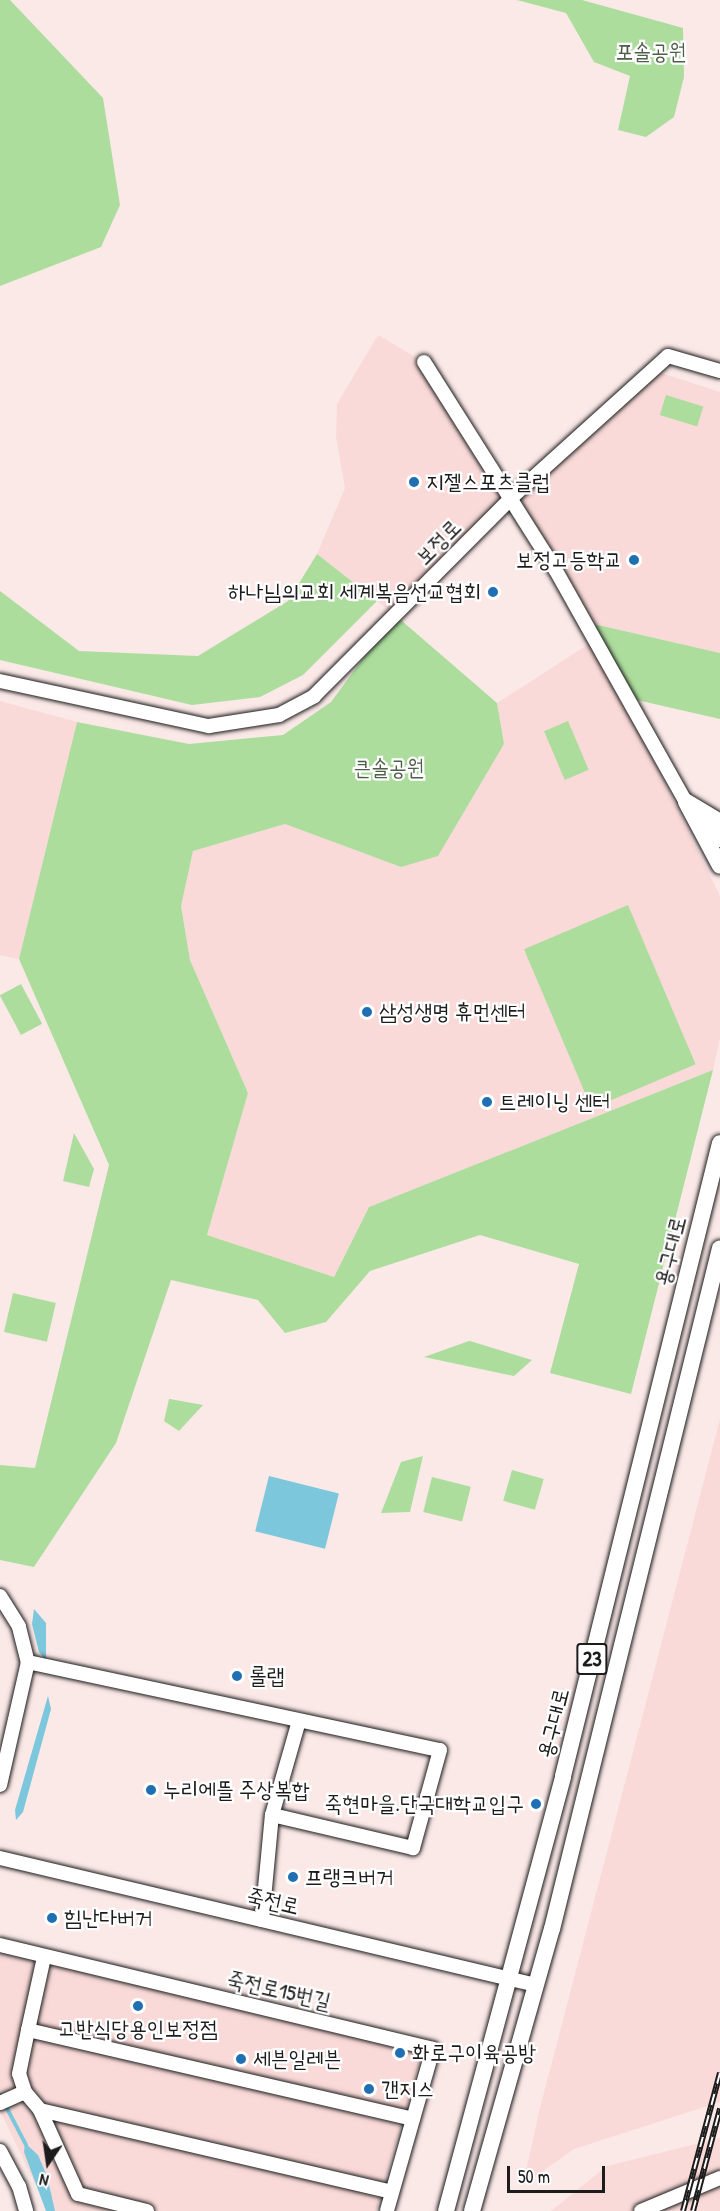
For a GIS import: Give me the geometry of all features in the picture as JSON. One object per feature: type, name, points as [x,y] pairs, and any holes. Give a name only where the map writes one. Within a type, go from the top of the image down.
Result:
[{"type":"main road","points":[[686,802],[720,822]]},
{"type":"main road","points":[[686,802],[720,866]]},
{"type":"main road","name":"용구대로","points":[[446,2211],[510,1978],[720,1143]]},
{"type":"main road","name":"용구대로","points":[[472,2211],[536,1985],[720,1248]]},
{"type":"street","name":"보정로","points":[[0,681],[209,726],[279,715],[314,696],[512,497],[668,356],[720,371]]},
{"type":"street","points":[[424,362],[512,497],[686,802],[720,840]]},
{"type":"street","points":[[0,1596],[19,1627],[28,1662],[0,1785]]},
{"type":"street","points":[[28,1662],[440,1750],[413,1848],[272,1815]]},
{"type":"street","points":[[262,1920],[272,1815],[299,1721]]},
{"type":"street","name":"죽전로","points":[[0,1858],[536,1985]]},
{"type":"street","name":"죽전로15번길","points":[[0,1945],[433,2049],[387,2211]]},
{"type":"street","points":[[44,1957],[19,2074],[23,2093],[40,2110],[78,2194],[147,2211]]},
{"type":"street","points":[[28,2030],[412,2120]]},
{"type":"street","points":[[0,2103],[23,2093]]},
{"type":"street","points":[[40,2110],[391,2192]]},
{"type":"street","points":[[0,2151],[19,2186],[26,2211]]},
{"type":"street","points":[[641,2211],[720,2178]]},
{"type":"shaded area","points":[[378,335],[424,362],[512,497],[652,370],[720,392],[720,653],[585,622],[512,498],[395,615],[317,554],[345,488],[336,437],[337,404]]},
{"type":"shaded area","points":[[595,640],[720,896],[720,1037],[713,1070],[369,1207],[334,1277],[207,1235],[248,1093],[190,960],[181,906],[193,851],[285,824],[401,867],[504,745],[497,703]]},
{"type":"shaded area","points":[[0,701],[77,722],[19,959],[0,955]]},
{"type":"shaded area","points":[[720,1419],[720,2211],[517,2211],[540,2108]]},
{"type":"shaded area","points":[[0,1951],[423,2049],[376,2211],[48,2211],[0,2111]]},
{"type":"green space","points":[[0,0],[10,0],[103,98],[120,205],[101,247],[0,286]]},
{"type":"green space","name":"포솔공원","points":[[517,0],[582,0],[683,28],[684,77],[674,117],[646,137],[618,130],[630,76],[594,62],[566,13]]},
{"type":"green space","points":[[666,395],[703,406],[697,426],[660,415]]},
{"type":"green space","points":[[317,554],[377,601],[303,675],[260,697],[192,705],[0,660],[0,591],[79,651],[198,656],[288,601]]},
{"type":"green space","name":"큰솔공원","points":[[395,615],[497,703],[504,744],[438,856],[401,867],[285,824],[193,851],[181,906],[190,960],[248,1093],[207,1235],[334,1277],[369,1207],[713,1070],[631,1394],[550,1373],[579,1264],[480,1235],[370,1271],[326,1322],[285,1333],[258,1300],[171,1280],[116,1443],[34,1567],[0,1560],[0,1465],[35,1468],[109,1165],[19,959],[77,722],[189,744],[283,735],[331,702]]},
{"type":"green space","points":[[585,622],[720,653],[720,719],[628,698]]},
{"type":"green space","points":[[568,721],[589,770],[565,780],[544,731]]},
{"type":"green space","points":[[628,905],[696,1064],[592,1108],[524,949]]},
{"type":"green space","points":[[21,984],[42,1024],[21,1035],[0,995]]},
{"type":"green space","points":[[74,1133],[94,1169],[89,1187],[63,1181]]},
{"type":"green space","points":[[13,1293],[56,1303],[47,1342],[4,1332]]},
{"type":"green space","points":[[469,1341],[532,1360],[514,1376],[424,1357]]},
{"type":"green space","points":[[169,1399],[203,1405],[179,1431],[164,1421]]},
{"type":"green space","points":[[423,1456],[410,1512],[381,1513],[401,1462]]},
{"type":"green space","points":[[512,1470],[544,1479],[535,1510],[503,1501]]},
{"type":"green space","points":[[432,1477],[471,1487],[462,1522],[423,1512]]},
{"type":"water","points":[[269,1476],[339,1493],[325,1549],[255,1531]]},
{"type":"water","points":[[34,1609],[46,1623],[46,1660],[39,1652],[32,1624]]},
{"type":"water","points":[[48,1696],[51,1709],[23,1812],[16,1820],[15,1810]]},
{"type":"water","points":[[25,2143],[38,2155],[47,2176],[55,2211],[46,2211],[24,2152]]},
{"type":"pier","points":[[720,2102],[720,2138],[607,2166],[551,2211],[517,2211],[522,2186],[574,2149]]},
{"type":"waterway","points":[[0,2095],[26,2145]]},
{"type":"railway","points":[[683,2211],[720,2073]]},
{"type":"railway","points":[[693,2211],[720,2109]]},
{"type":"place","name":"지젤스포츠클럽","points":[[414,482]]},
{"type":"place","name":"보정고등학교","points":[[634,560]]},
{"type":"place","name":"하나님의교회 세계복음선교협회","points":[[493,592]]},
{"type":"place","name":"삼성생명 휴먼센터","points":[[367,1012]]},
{"type":"place","name":"트레이닝 센터","points":[[487,1102]]},
{"type":"place","name":"롤랩","points":[[237,1676]]},
{"type":"place","name":"누리에뜰 주상복합","points":[[151,1790]]},
{"type":"place","name":"죽현마을.단국대학교입구","points":[[536,1804]]},
{"type":"place","name":"프랭크버거","points":[[293,1877]]},
{"type":"place","name":"힘난다버거","points":[[52,1918]]},
{"type":"place","name":"고반식당용인보정점","points":[[138,2006]]},
{"type":"place","name":"화로구이육공방","points":[[400,2053]]},
{"type":"place","name":"세븐일레븐","points":[[241,2059]]},
{"type":"place","name":"갠지스","points":[[369,2089]]}]
